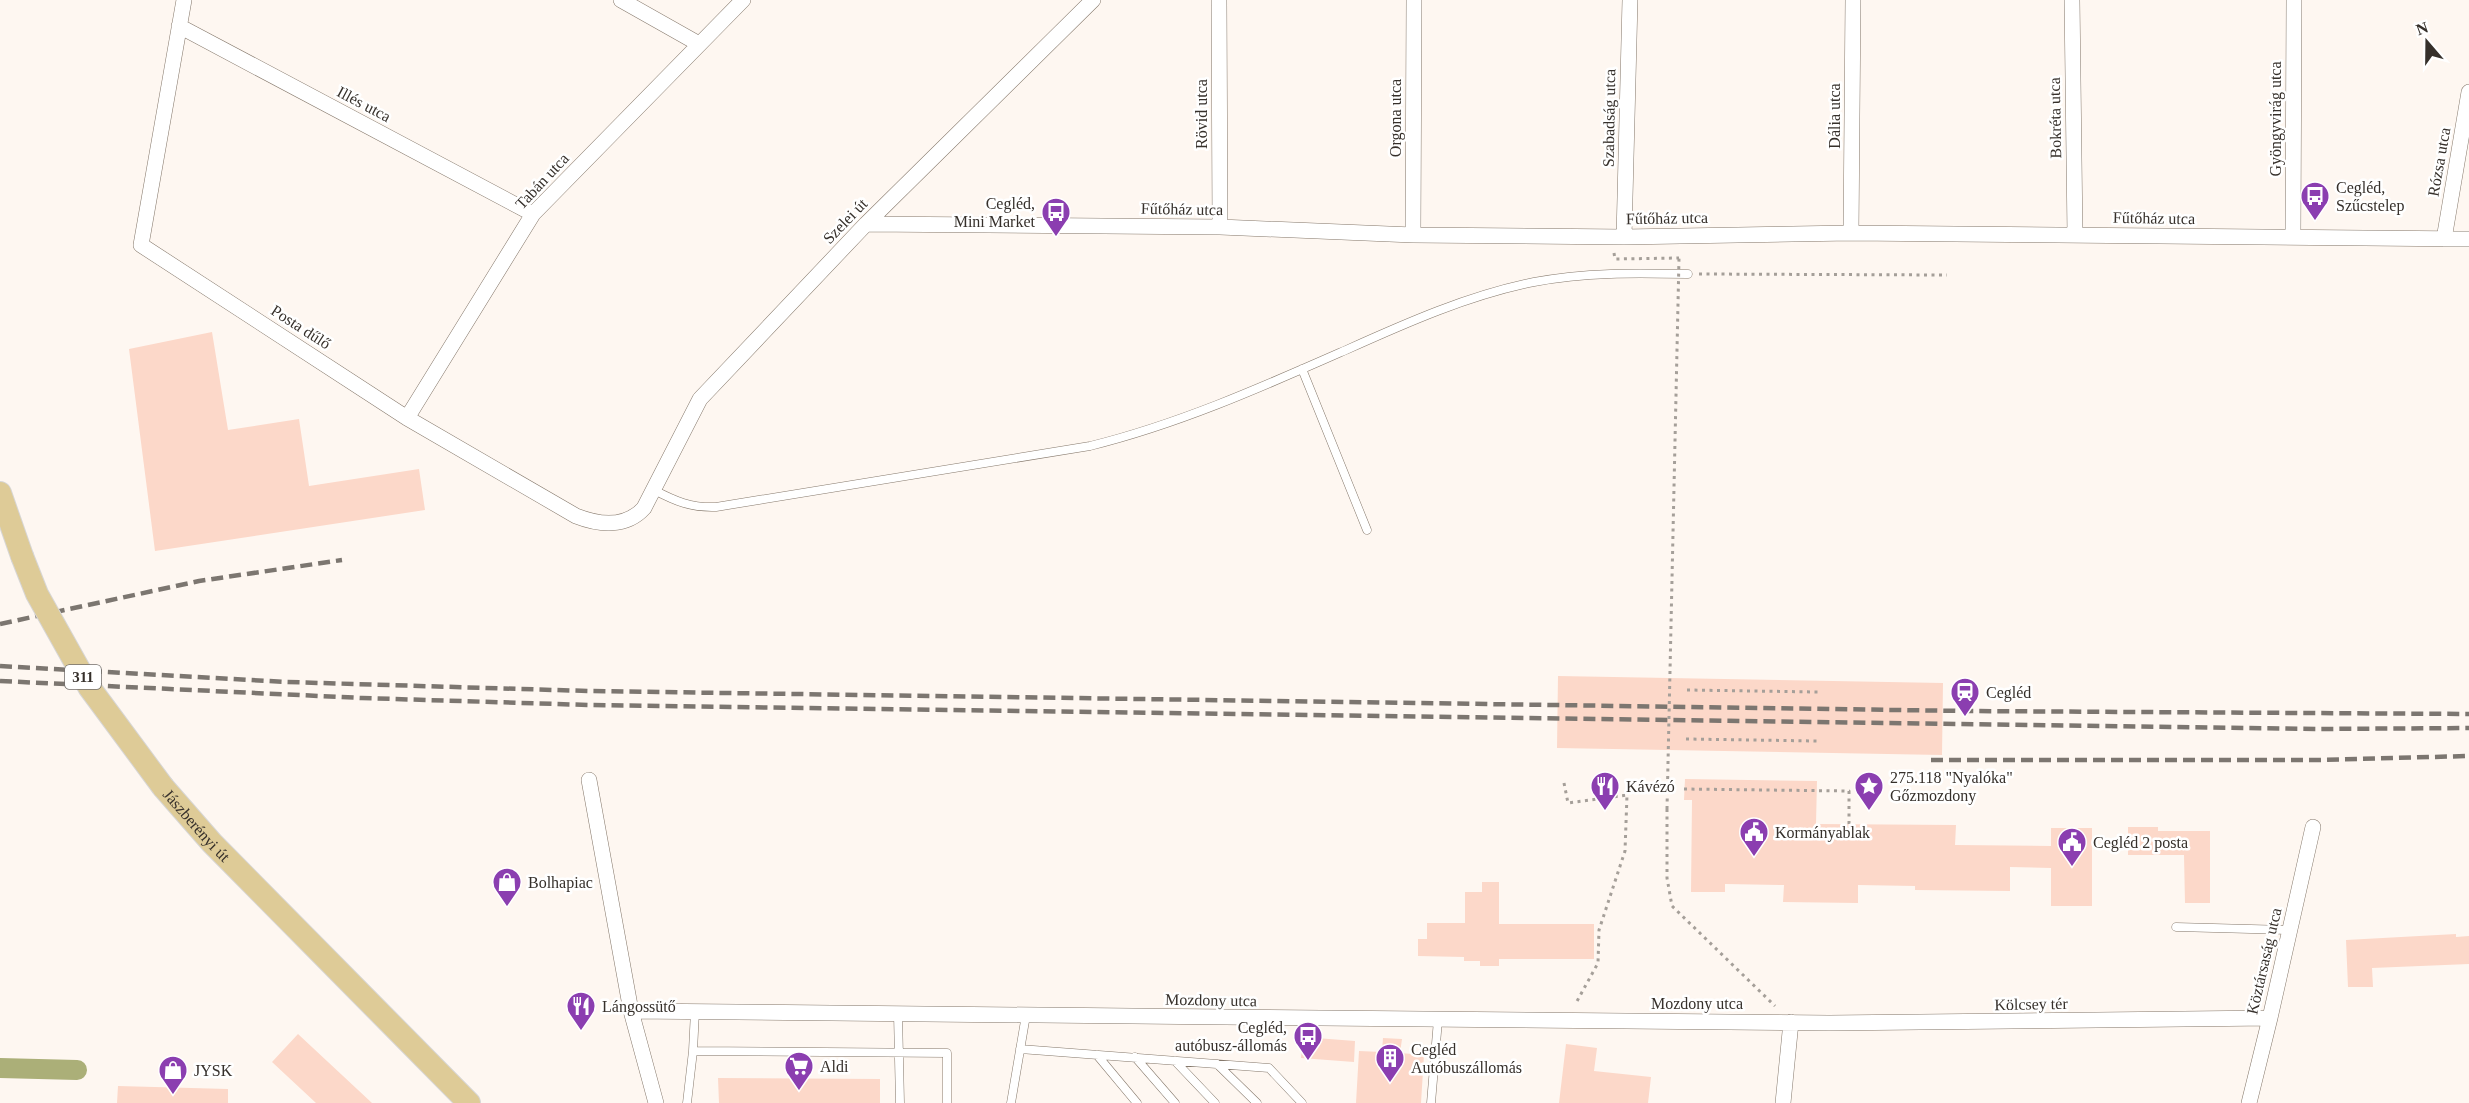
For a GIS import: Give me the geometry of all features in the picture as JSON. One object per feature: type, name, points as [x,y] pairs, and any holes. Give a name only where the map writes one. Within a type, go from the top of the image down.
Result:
[{"type":"main road","name":"Jászberényi út","points":[[0,493],[37,594],[88,687],[162,787],[228,860],[469,1103]]},
{"type":"street","name":"Posta dűlő","points":[[184,0],[141,245],[407,417],[576,516],[590,521],[621,523],[636,517],[654,490]]},
{"type":"street","points":[[621,0],[699,44]]},
{"type":"street","name":"Tabán utca","points":[[407,417],[532,214],[743,0]]},
{"type":"street","name":"Szelei út","points":[[654,490],[700,399],[866,224],[1093,0]]},
{"type":"street","name":"Rövid utca","points":[[1219,0],[1220,227]]},
{"type":"street","name":"Orgona utca","points":[[1413,236],[1414,0]]},
{"type":"street","name":"Szabadság utca","points":[[1624,237],[1630,0]]},
{"type":"street","name":"Dália utca","points":[[1851,233],[1853,0]]},
{"type":"street","name":"Bokréta utca","points":[[2072,0],[2075,235]]},
{"type":"street","name":"Gyöngyvirág utca","points":[[2293,237],[2294,0]]},
{"type":"street","name":"Illés utca","points":[[179,26],[532,214]]},
{"type":"street","name":"Rózsa utca","points":[[2444,238],[2469,92]]},
{"type":"street","name":"Fűtőház utca","points":[[866,224],[1220,227],[1413,236],[1624,237],[1851,233],[2469,239]]},
{"type":"street","points":[[589,780],[631,1011],[656,1103]]},
{"type":"street","name":"Köztársaság utca","points":[[2248,1103],[2270,1018],[2313,827]]},
{"type":"street","name":"Mozdony utca","points":[[631,1011],[1791,1022]]},
{"type":"street","name":"Kölcsey tér","points":[[1791,1022],[2039,1022],[2270,1018]]},
{"type":"street","points":[[1783,1103],[1791,1022]]},
{"type":"lane","points":[[654,490],[683,505],[698,508],[716,507],[1062,451],[1118,439],[1173,423],[1422,317],[1525,284],[1609,273],[1688,274]]},
{"type":"lane","points":[[1302,369],[1367,530]]},
{"type":"lane","points":[[2176,927],[2290,930]]},
{"type":"lane","points":[[687,1103],[695,1011]]},
{"type":"lane","points":[[898,1014],[900,1103]]},
{"type":"lane","points":[[1011,1103],[1026,1015]]},
{"type":"lane","points":[[1431,1103],[1438,1020]]},
{"type":"lane","points":[[1020,1049],[1269,1068],[1302,1103]]},
{"type":"lane","points":[[693,1051],[947,1053],[947,1103]]},
{"type":"lane","points":[[1097,1055],[1137,1103]]},
{"type":"lane","points":[[1135,1058],[1175,1103]]},
{"type":"lane","points":[[1175,1061],[1215,1103]]},
{"type":"lane","points":[[1217,1064],[1257,1103]]},
{"type":"path","points":[[1615,259],[1679,258],[1667,809],[1667,878],[1672,906],[1791,1022]]},
{"type":"path","points":[[1688,274],[1947,275]]},
{"type":"path","points":[[1687,690],[1818,692]]},
{"type":"path","points":[[1686,739],[1817,741]]},
{"type":"path","points":[[1564,783],[1568,803],[1627,795],[1625,851],[1599,930],[1598,963],[1566,1021]]},
{"type":"path","points":[[1684,789],[1849,791],[1849,824]]},
{"type":"building","points":[[212,332],[228,430],[299,419],[309,486],[419,469],[425,510],[155,551],[129,349]]},
{"type":"building","points":[[1558,676],[1943,683],[1942,755],[1557,748]]},
{"type":"building","points":[[1685,779],[1817,781],[1816,824],[1956,825],[1955,845],[2051,846],[2051,828],[2092,828],[2092,906],[2051,906],[2051,868],[2010,867],[2010,891],[1915,890],[1915,886],[1858,885],[1858,903],[1783,902],[1784,885],[1725,884],[1725,892],[1691,892],[1692,800],[1684,800]]},
{"type":"building","points":[[2128,827],[2158,827],[2158,831],[2210,831],[2210,903],[2185,903],[2184,855],[2128,855]]},
{"type":"building","points":[[1482,882],[1499,882],[1499,924],[1594,924],[1594,959],[1499,959],[1499,966],[1480,966],[1480,961],[1464,961],[1464,957],[1418,956],[1418,939],[1427,939],[1427,923],[1465,923],[1465,892],[1482,892]]},
{"type":"building","points":[[2456,934],[2456,937],[2469,936],[2469,964],[2372,968],[2373,987],[2348,987],[2346,940]]},
{"type":"building","points":[[298,1034],[372,1103],[316,1103],[272,1062]]},
{"type":"building","points":[[1303,1037],[1355,1041],[1354,1062],[1301,1058]]},
{"type":"building","name":"Cegléd Autóbuszállomás","points":[[1383,1038],[1402,1039],[1400,1053],[1424,1055],[1421,1103],[1356,1103],[1359,1051],[1382,1052]]},
{"type":"building","points":[[1566,1044],[1597,1048],[1594,1071],[1651,1077],[1648,1103],[1559,1103]]},
{"type":"building","name":"Aldi","points":[[718,1078],[880,1079],[880,1103],[719,1103]]},
{"type":"building","name":"JYSK","points":[[118,1086],[228,1089],[228,1103],[117,1103]]},
{"type":"waterway","points":[[0,1068],[77,1070]]},
{"type":"railway","points":[[0,624],[199,581],[342,560]]},
{"type":"railway","points":[[0,666],[287,682],[589,691],[1966,711],[2469,714]]},
{"type":"railway","points":[[0,681],[362,698],[589,705],[2318,729],[2469,728]]},
{"type":"railway","points":[[1931,760],[2317,760],[2469,756]]},
{"type":"place","name":"Cegléd, Szűcstelep","points":[[2315,222]]},
{"type":"place","name":"Cegléd, Mini Market","points":[[1056,238]]},
{"type":"place","name":"Cegléd","points":[[1965,718]]},
{"type":"place","name":"Kávézó","points":[[1605,812]]},
{"type":"place","name":"275.118 \"Nyalóka\" Gőzmozdony","points":[[1869,812]]},
{"type":"place","name":"Kormányablak","points":[[1754,858]]},
{"type":"place","name":"Cegléd 2 posta","points":[[2072,868]]},
{"type":"place","name":"Bolhapiac","points":[[507,908]]},
{"type":"place","name":"Lángossütő","points":[[581,1032]]},
{"type":"place","name":"Cegléd, autóbusz-állomás","points":[[1308,1062]]},
{"type":"place","name":"Cegléd Autóbuszállomás","points":[[1390,1084]]},
{"type":"place","name":"Aldi","points":[[799,1092]]},
{"type":"place","name":"JYSK","points":[[173,1096]]}]
